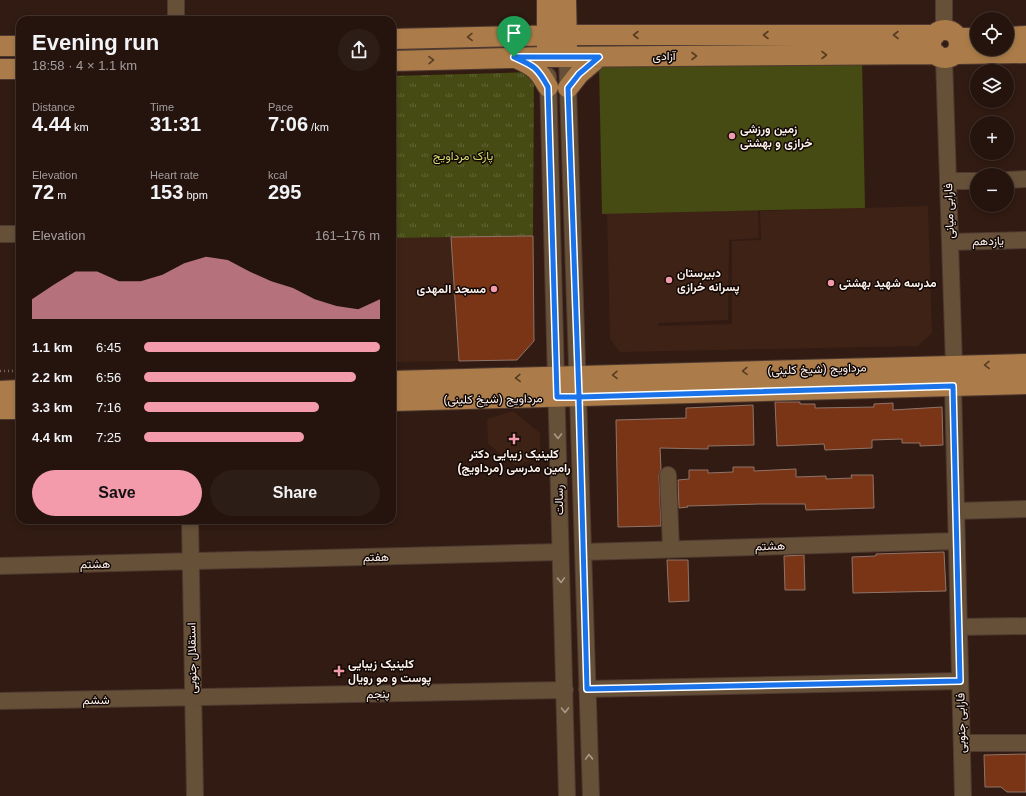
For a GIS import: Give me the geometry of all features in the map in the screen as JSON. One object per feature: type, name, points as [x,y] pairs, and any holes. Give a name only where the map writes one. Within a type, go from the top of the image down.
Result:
[{"type":"main road","points":[[566,0],[567,56]]},
{"type":"main road","points":[[570,0],[593,35]]},
{"type":"main road","points":[[509,36],[529,28],[541,18],[547,4]]},
{"type":"main road","name":"رسالت","points":[[547,4],[547,56]]},
{"type":"main road","name":"آزادی","points":[[396,39],[593,35],[950,44],[1026,53]]},
{"type":"main road","points":[[1014,37],[1026,36]]},
{"type":"main road","name":"آزادی","points":[[396,61],[547,56],[599,57],[950,44]]},
{"type":"main road","points":[[0,46],[16,46]]},
{"type":"main road","points":[[514,57],[533,65],[541,73],[548,87]]},
{"type":"main road","points":[[568,88],[579,74],[599,57]]},
{"type":"main road","points":[[0,69],[16,68]]},
{"type":"main road","name":"مرداویج (شیخ کلینی)","points":[[396,381],[1026,364]]},
{"type":"main road","name":"مرداویج (شیخ کلینی)","points":[[396,401],[1026,384]]},
{"type":"main road","points":[[0,391],[16,390]]},
{"type":"main road","points":[[0,409],[16,409]]},
{"type":"street","points":[[176,0],[176,16]]},
{"type":"street","name":"فارابی میانی","points":[[944,0],[950,44],[948,181],[954,365]]},
{"type":"street","name":"رسالت","points":[[547,56],[567,796]]},
{"type":"street","points":[[567,56],[578,376]]},
{"type":"street","points":[[1014,180],[1026,179]]},
{"type":"street","points":[[948,181],[970,181]]},
{"type":"street","points":[[0,234],[16,234]]},
{"type":"street","name":"یازدهم","points":[[950,242],[1026,240]]},
{"type":"street","name":"رسالت","points":[[578,376],[590,796]]},
{"type":"street","name":"فارابی جنوبی","points":[[953,386],[963,796]]},
{"type":"street","points":[[668,475],[671,549]]},
{"type":"street","points":[[956,511],[1026,509]]},
{"type":"street","name":"استقلال جنوبی","points":[[190,524],[192,698],[195,796]]},
{"type":"street","name":"هشتم","points":[[583,552],[957,540]]},
{"type":"street","name":"هفتم","points":[[191,561],[560,552]]},
{"type":"street","name":"هشتم","points":[[0,566],[191,561]]},
{"type":"street","points":[[959,627],[1026,626]]},
{"type":"street","points":[[587,689],[960,681]]},
{"type":"street","name":"پنجم","points":[[192,698],[565,690]]},
{"type":"street","name":"ششم","points":[[0,702],[192,698]]},
{"type":"street","points":[[962,744],[1026,743]]},
{"type":"path","points":[[0,371],[16,371]]},
{"type":"shaded area","name":"مدرسه شهید بهشتی","points":[[928,206],[932,333],[918,346],[620,352],[610,339],[607,214],[758,210],[759,238],[729,240],[728,320],[658,323],[658,326],[732,324],[732,241],[761,240],[760,211]]},
{"type":"shaded area","points":[[451,237],[459,361],[396,362],[396,238]]},
{"type":"shaded area","name":"کلینیک زیبایی دکتر رامین مدرسی (مرداویج)","points":[[513,411],[540,433],[540,458],[515,465],[488,444],[487,419]]},
{"type":"green space","name":"زمین ورزشی خرازی و بهشتی","points":[[862,59],[865,208],[602,214],[599,64]]},
{"type":"green space","name":"پارک مرداویج","points":[[534,72],[533,236],[396,238],[396,76]]},
{"type":"building","name":"مسجد المهدی","points":[[533,236],[534,341],[517,360],[459,361],[451,237]]},
{"type":"building","points":[[775,402],[800,402],[800,404],[815,404],[815,408],[874,407],[874,404],[893,403],[893,410],[942,407],[943,445],[920,446],[920,443],[902,443],[902,439],[872,440],[872,448],[825,450],[824,444],[777,446]]},
{"type":"building","points":[[753,405],[754,445],[708,446],[708,449],[660,448],[661,469],[659,475],[661,526],[618,527],[616,420],[686,418],[686,408]]},
{"type":"building","points":[[733,467],[754,467],[754,471],[796,469],[796,477],[826,476],[826,479],[852,478],[851,475],[873,475],[874,508],[806,510],[805,504],[760,504],[687,506],[688,507],[679,508],[678,480],[689,479],[689,470],[708,470],[708,473],[733,472]]},
{"type":"building","points":[[944,552],[946,591],[853,593],[852,557],[876,556],[876,554]]},
{"type":"building","points":[[804,555],[805,590],[785,590],[784,556]]},
{"type":"building","points":[[667,560],[688,560],[689,601],[669,602]]},
{"type":"building","points":[[1026,754],[1026,792],[1007,792],[1001,787],[985,787],[984,755]]},
{"type":"place","name":"زمین ورزشی خرازی و بهشتی","points":[[732,136]]},
{"type":"place","name":"دبیرستان پسرانه خرازی","points":[[669,280]]},
{"type":"place","name":"مدرسه شهید بهشتی","points":[[831,283]]},
{"type":"place","name":"مسجد المهدی","points":[[494,289]]},
{"type":"place","name":"کلینیک زیبایی دکتر رامین مدرسی (مرداویج)","points":[[514,439]]},
{"type":"place","name":"کلینیک زیبایی پوست و مو رویال","points":[[339,671]]},
{"type":"route","points":[[514,57],[533,65],[541,73],[548,87],[557,397],[579,397],[587,689],[960,681],[953,386],[579,397],[568,88],[579,74],[599,57],[514,57]]}]
